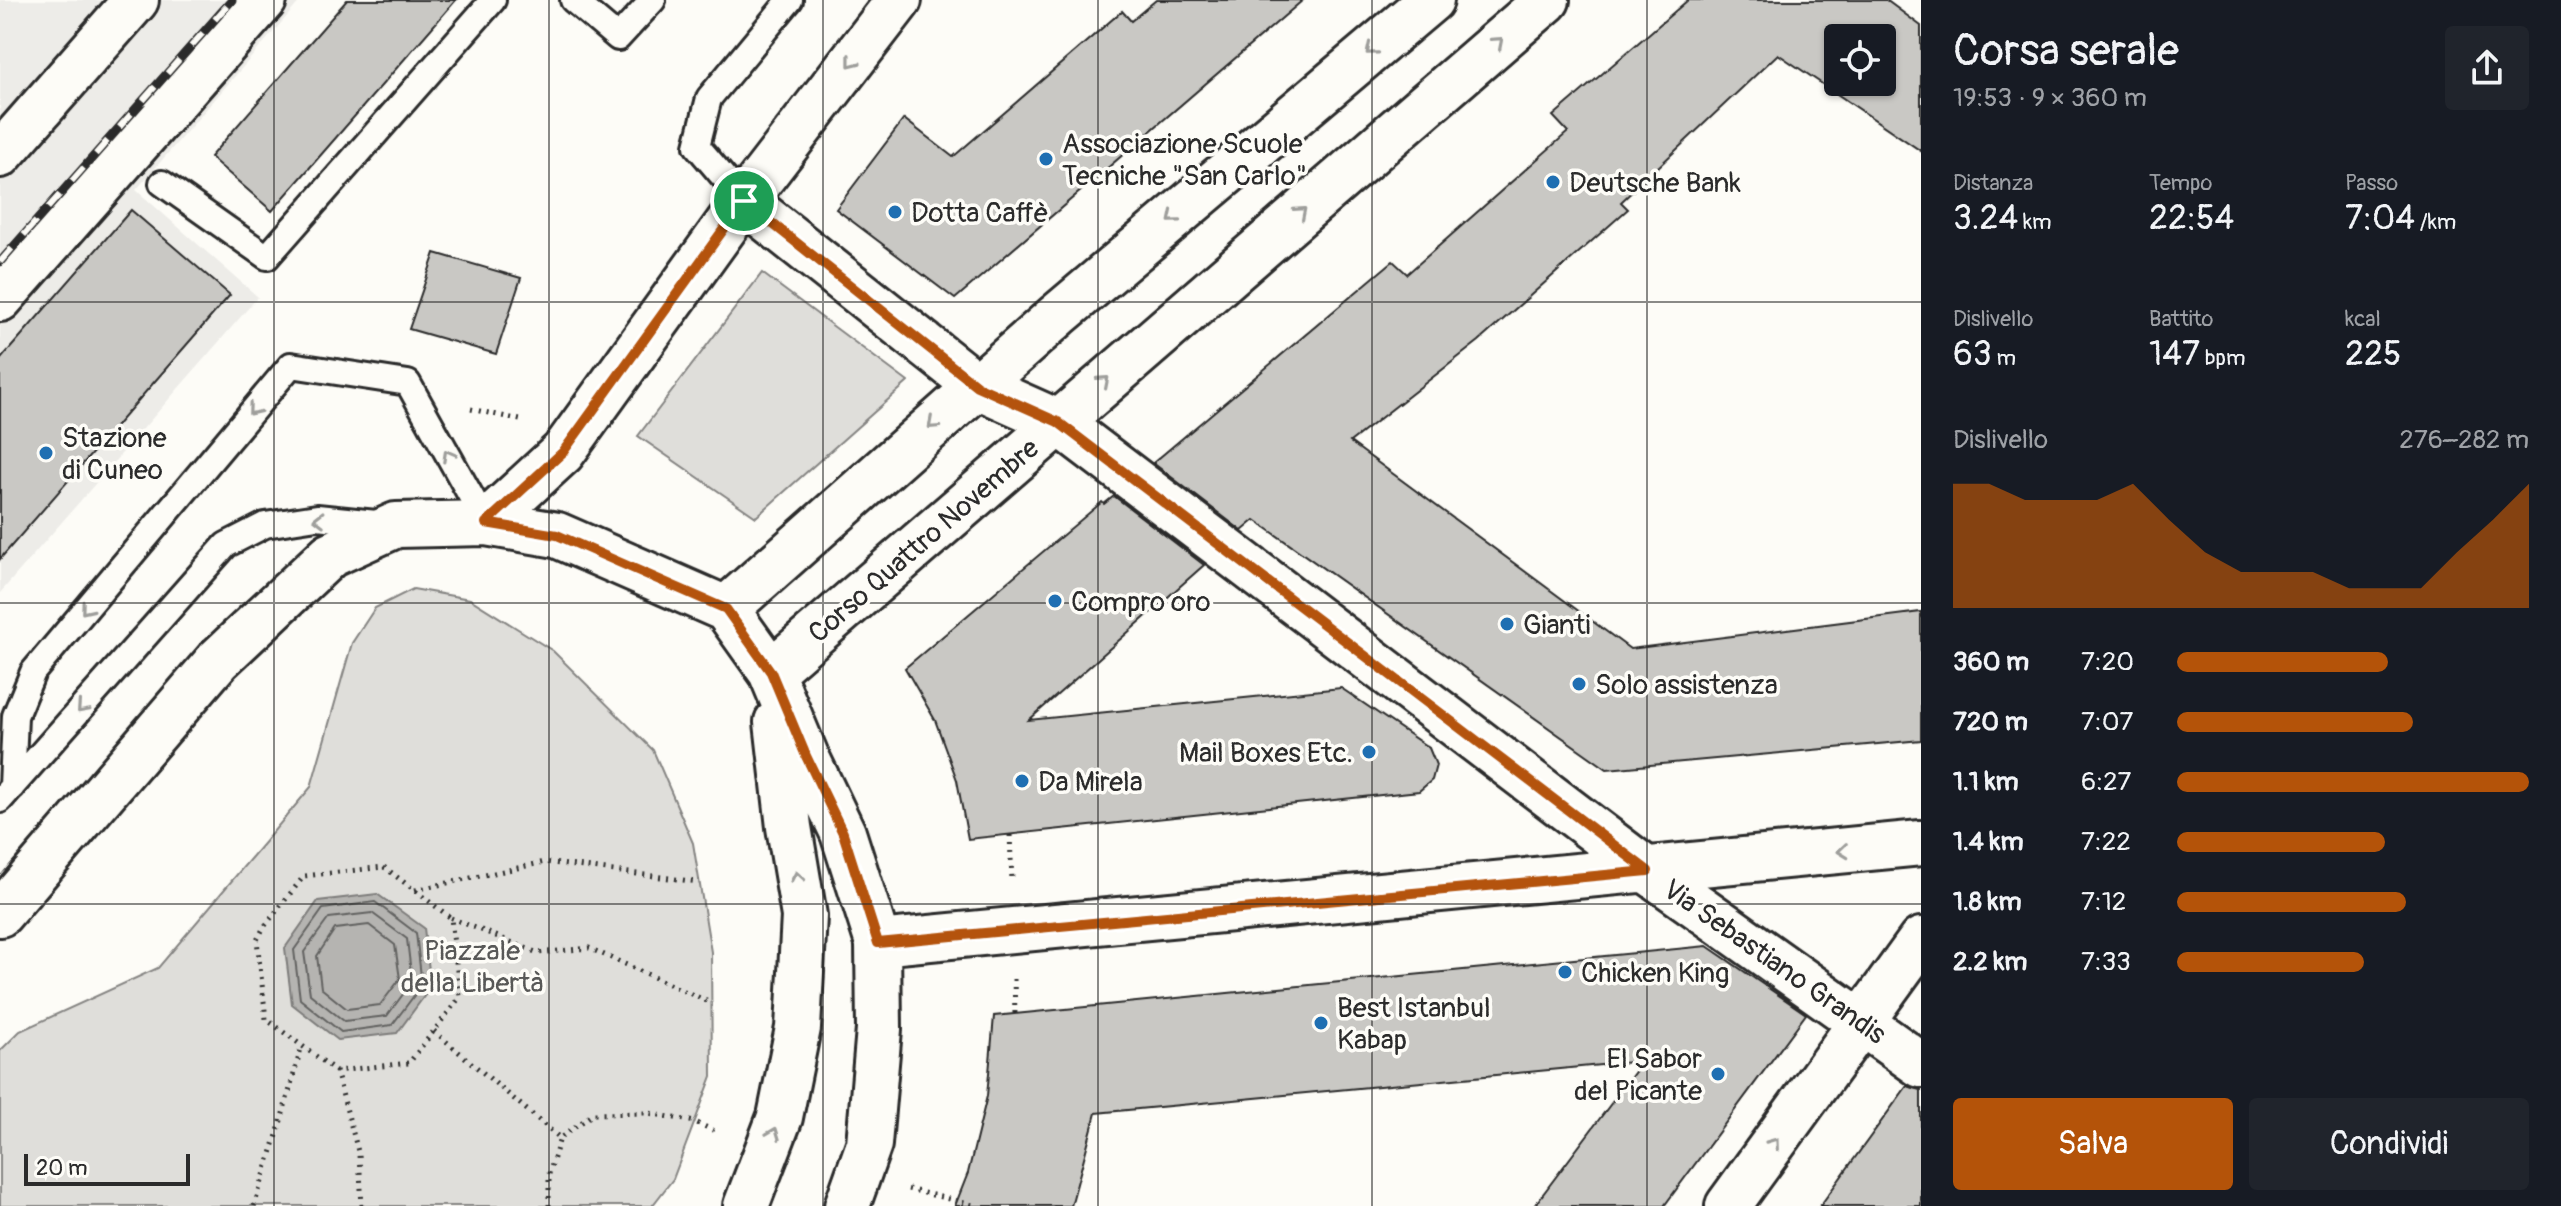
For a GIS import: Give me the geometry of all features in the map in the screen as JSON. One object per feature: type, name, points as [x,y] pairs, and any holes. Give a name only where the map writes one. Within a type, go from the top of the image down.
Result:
[{"type":"street","points":[[0,155],[136,0]]},
{"type":"street","points":[[0,299],[264,0]]},
{"type":"street","points":[[486,523],[563,452],[744,201],[899,0]]},
{"type":"street","points":[[726,609],[977,386],[1431,0]]},
{"type":"street","name":"Corso Quattro Novembre","points":[[771,672],[1547,0]]},
{"type":"street","name":"Via Sebastiano Grandis","points":[[744,201],[977,386],[1058,422],[1648,871],[1921,1065]]},
{"type":"street","points":[[0,914],[218,660],[330,555],[396,525],[486,523],[557,535],[726,609],[771,672],[843,833],[878,943],[879,1029],[869,1144],[847,1206]]},
{"type":"street","points":[[746,1206],[780,1117],[798,1028],[804,916],[789,827],[771,672]]},
{"type":"street","points":[[878,943],[1921,843]]},
{"type":"street","points":[[1728,1206],[1921,940]]},
{"type":"lane","points":[[162,183],[267,257],[493,0]]},
{"type":"lane","points":[[573,0],[618,38],[653,0]]},
{"type":"lane","points":[[744,201],[697,146],[709,98],[790,0]]},
{"type":"lane","points":[[6,794],[15,716],[33,672],[291,365],[408,383],[486,523]]},
{"type":"lane","points":[[6,794],[226,545],[265,525],[317,517],[396,525]]},
{"type":"path","points":[[414,890],[545,862],[699,882]]},
{"type":"path","points":[[362,1206],[359,1155],[336,1071],[266,1019],[257,940],[304,876],[384,867],[451,918],[538,953],[589,948],[711,1003]]},
{"type":"path","points":[[336,1071],[409,1063],[460,997],[451,918]]},
{"type":"path","points":[[434,1031],[560,1138]]},
{"type":"path","points":[[254,1206],[302,1045]]},
{"type":"shaded area","points":[[0,0],[301,0],[136,190],[258,297],[0,593]]},
{"type":"green space","points":[[762,273],[908,382],[756,517],[638,436]]},
{"type":"green space","name":"Piazzale della Libertà","points":[[413,589],[470,599],[553,651],[653,750],[693,843],[711,952],[712,1076],[673,1179],[652,1206],[0,1206],[0,1051],[20,1031],[158,968],[311,787],[352,643],[375,608]]},
{"type":"water","points":[[377,894],[424,928],[431,987],[397,1033],[338,1040],[292,1004],[285,948],[318,901]]},
{"type":"building","points":[[347,0],[456,0],[272,211],[210,157]]},
{"type":"building","points":[[1156,0],[1303,0],[955,299],[836,209],[904,119],[953,157],[1122,11],[1131,21]]},
{"type":"building","points":[[1688,0],[1886,0],[1921,26],[1921,151],[1840,96],[1896,96],[1896,24],[1824,24],[1824,85],[1778,54],[1621,202],[1628,209],[1479,341],[1350,442],[1630,649],[1921,612],[1921,740],[1607,769],[1255,520],[1242,531],[1153,463],[1393,261],[1407,274],[1568,132],[1553,116]]},
{"type":"building","name":"Stazione di Cuneo","points":[[131,210],[230,295],[0,559],[0,360]]},
{"type":"building","points":[[435,253],[521,278],[496,354],[409,329]]},
{"type":"building","points":[[1114,496],[1204,565],[1029,720],[1341,688],[1429,748],[1436,765],[1432,780],[1419,791],[968,839],[957,780],[935,720],[905,668],[1102,502],[1104,504]]},
{"type":"building","points":[[1707,946],[1806,1014],[1664,1206],[1534,1206],[1643,1061],[1096,1113],[1071,1206],[955,1206],[968,1173],[987,1096],[994,1016]]},
{"type":"building","points":[[1907,1086],[1921,1090],[1921,1206],[1820,1206]]},
{"type":"railway","points":[[0,262],[232,0]]},
{"type":"place","name":"Associazione Scuole Tecniche \"San Carlo\"","points":[[1046,159]]},
{"type":"place","name":"Deutsche Bank","points":[[1553,182]]},
{"type":"place","name":"Dotta Caffè","points":[[895,212]]},
{"type":"place","name":"Stazione di Cuneo","points":[[46,453]]},
{"type":"place","name":"Compro oro","points":[[1055,601]]},
{"type":"place","name":"Gianti","points":[[1507,624]]},
{"type":"place","name":"Solo assistenza","points":[[1579,684]]},
{"type":"place","name":"Mail Boxes Etc.","points":[[1369,752]]},
{"type":"place","name":"Da Mirela","points":[[1022,781]]},
{"type":"place","name":"Chicken King","points":[[1565,972]]},
{"type":"place","name":"Best Istanbul Kabap","points":[[1321,1023]]},
{"type":"place","name":"El Sabor del Picante","points":[[1718,1074]]},
{"type":"route","points":[[744,201],[977,386],[1058,422],[1648,871],[878,943],[843,833],[771,672],[726,609],[557,535],[486,523],[563,452],[744,201]]}]
